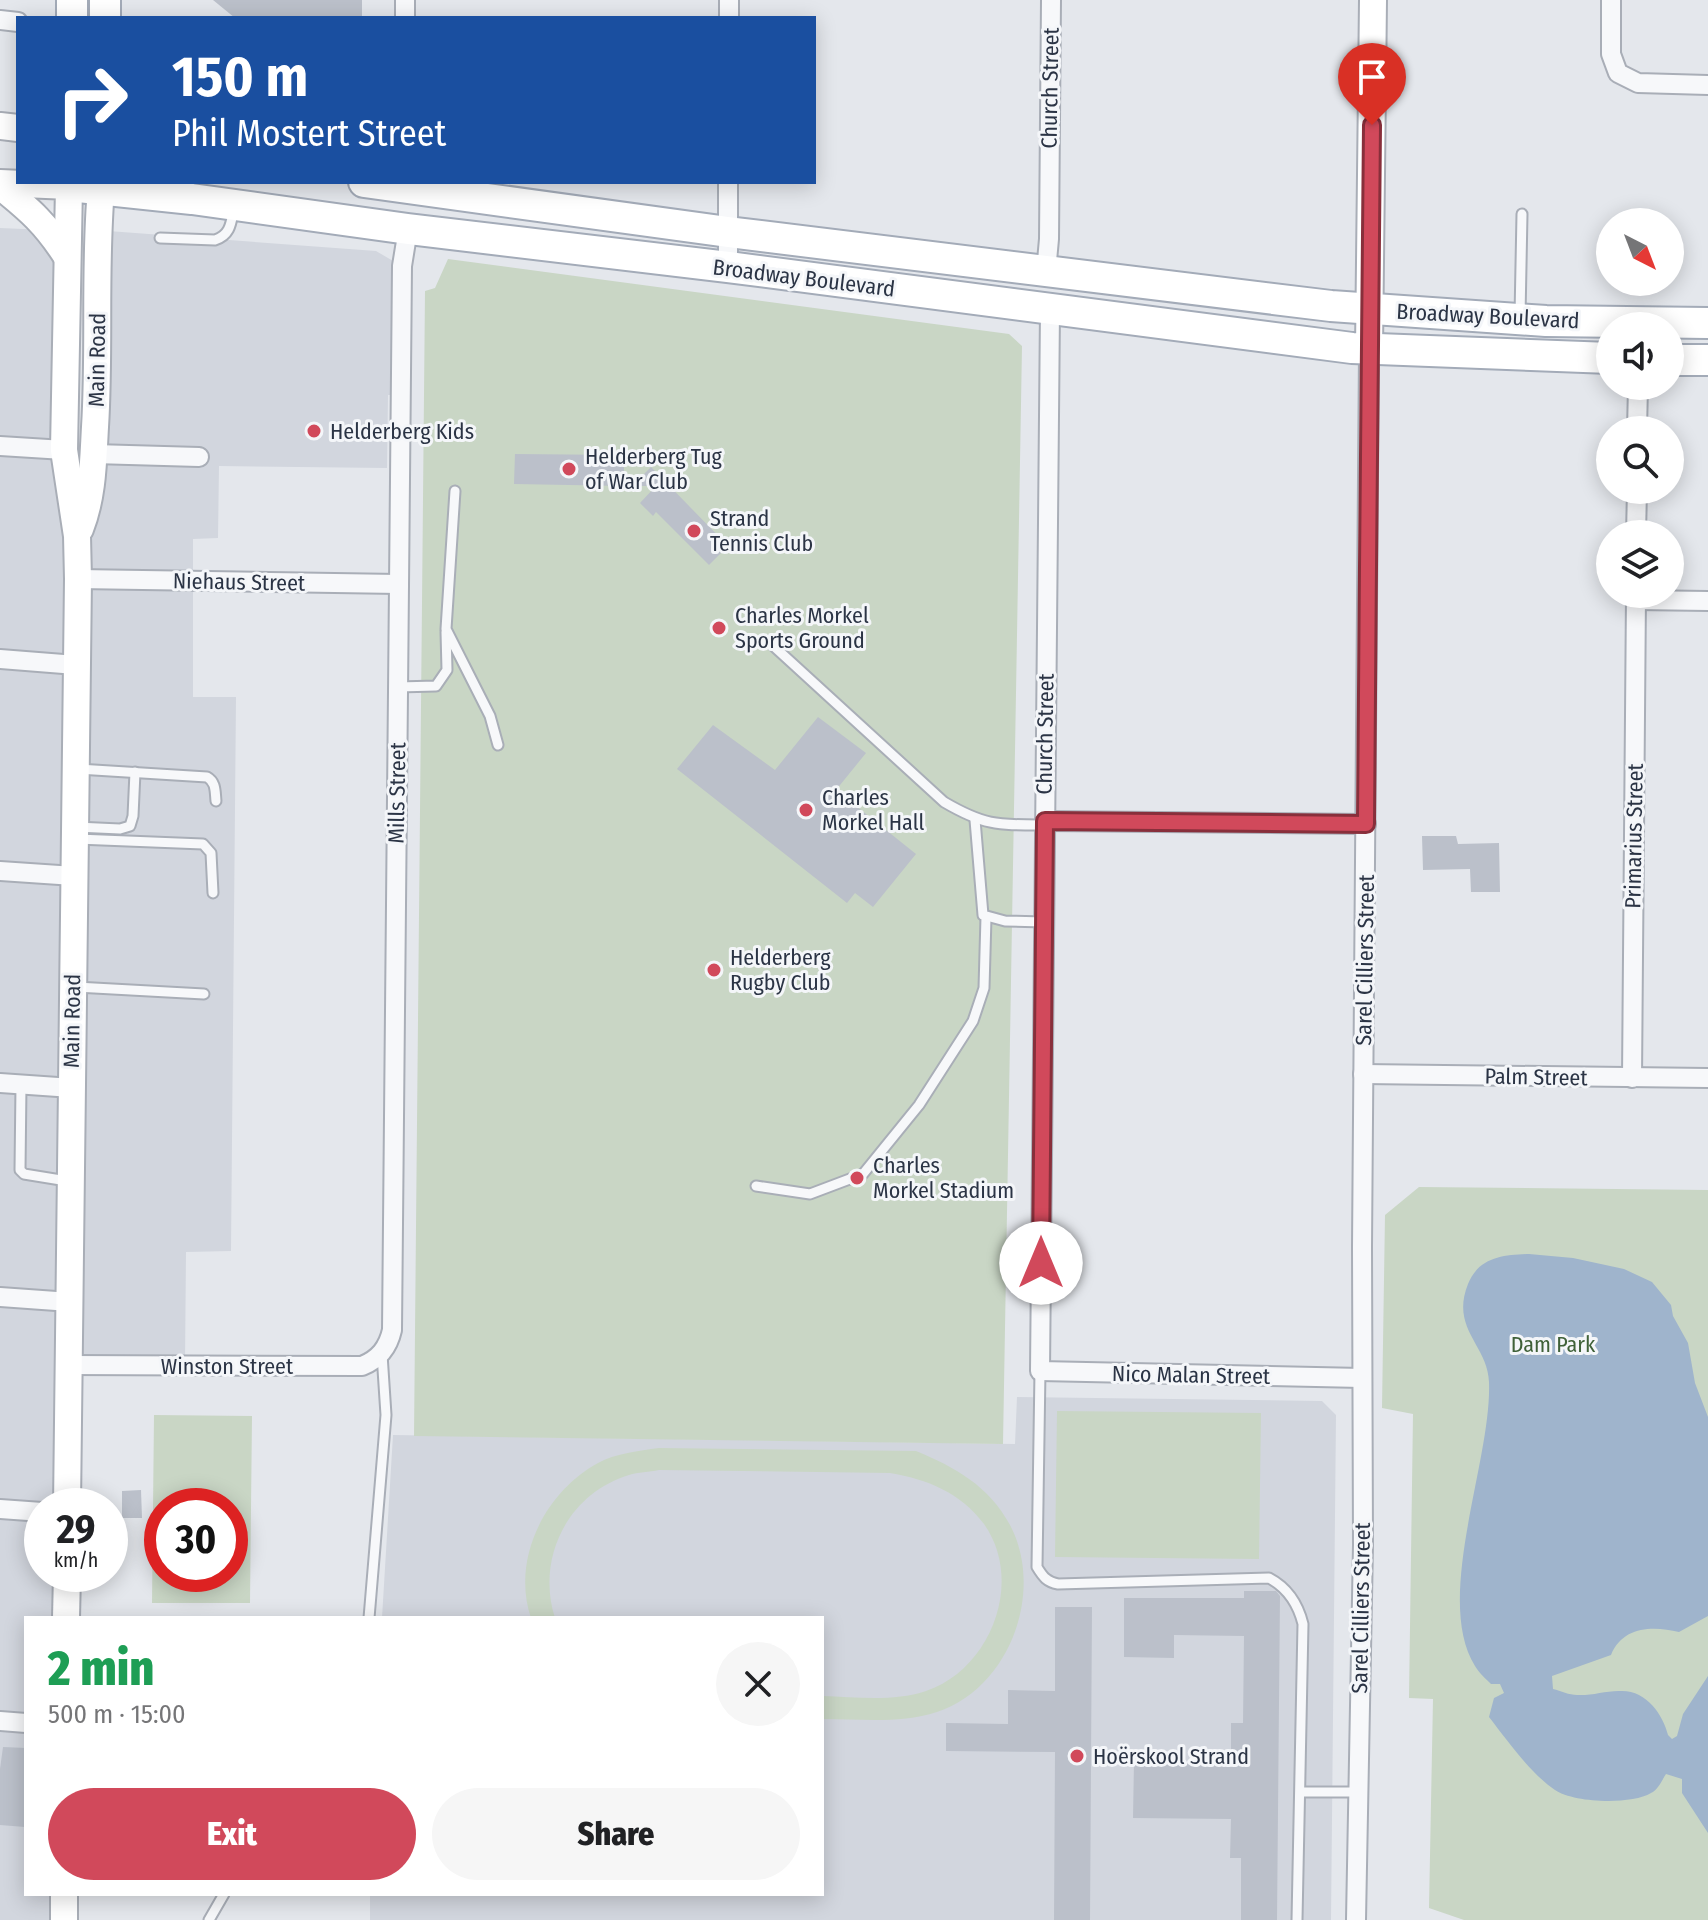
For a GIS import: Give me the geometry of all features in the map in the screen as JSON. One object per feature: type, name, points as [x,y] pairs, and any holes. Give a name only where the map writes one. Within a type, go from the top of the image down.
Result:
[{"type":"main road","name":"Sarel Cilliers Street","points":[[1369,349],[1373,0]]},
{"type":"main road","name":"Broadway Boulevard","points":[[0,184],[101,185],[408,229],[1369,349],[1596,357]]},
{"type":"main road","points":[[0,184],[41,220],[67,257]]},
{"type":"main road","name":"Main Road","points":[[67,1488],[78,579],[77,536],[64,450],[69,184]]},
{"type":"main road","name":"Broadway Boulevard","points":[[386,184],[728,232],[1371,309],[1520,320],[1708,323]]},
{"type":"main road","name":"Main Road","points":[[77,536],[89,506],[94,454],[99,365],[97,229],[101,185]]},
{"type":"main road","points":[[1684,360],[1708,360]]},
{"type":"main road","points":[[66,1616],[67,1592]]},
{"type":"main road","points":[[64,1896],[64,1920]]},
{"type":"street","name":"Church Street","points":[[1046,272],[1051,0]]},
{"type":"street","points":[[1611,0],[1611,54],[1618,73],[1638,83],[1708,85]]},
{"type":"street","points":[[728,184],[728,267]]},
{"type":"street","name":"Mills Street","points":[[382,1354],[392,1330],[402,266],[408,229]]},
{"type":"street","name":"Church Street","points":[[1040,1371],[1050,310]]},
{"type":"street","name":"Sarel Cilliers Street","points":[[1356,1920],[1363,1545],[1369,349]]},
{"type":"street","points":[[0,446],[64,450]]},
{"type":"street","points":[[94,454],[199,457]]},
{"type":"street","name":"Niehaus Street","points":[[78,579],[399,584]]},
{"type":"street","points":[[1684,600],[1708,601]]},
{"type":"street","name":"Primarius Street","points":[[1632,1078],[1636,608]]},
{"type":"street","points":[[0,659],[76,665]]},
{"type":"street","points":[[1045,823],[1366,824]]},
{"type":"street","points":[[0,871],[74,876]]},
{"type":"street","name":"Palm Street","points":[[1363,1074],[1708,1078]]},
{"type":"street","points":[[0,1083],[72,1088]]},
{"type":"street","points":[[0,1297],[70,1302]]},
{"type":"street","name":"Winston Street","points":[[68,1365],[362,1366],[382,1354]]},
{"type":"street","name":"Nico Malan Street","points":[[1040,1371],[1362,1378]]},
{"type":"street","points":[[0,1509],[24,1511]]},
{"type":"street","points":[[0,1721],[24,1723]]},
{"type":"lane","points":[[160,238],[223,238],[228,233],[235,205]]},
{"type":"lane","points":[[1520,320],[1522,214]]},
{"type":"lane","points":[[398,687],[436,686],[447,670],[446,629],[455,491]]},
{"type":"lane","points":[[446,629],[490,716],[498,745]]},
{"type":"lane","points":[[768,641],[944,802],[975,820],[995,824],[1045,823]]},
{"type":"lane","points":[[75,769],[207,777],[213,781],[216,801]]},
{"type":"lane","points":[[74,833],[130,826],[135,772]]},
{"type":"lane","points":[[975,820],[982,912],[986,917],[1005,921],[1044,922]]},
{"type":"lane","points":[[74,833],[203,844],[211,853],[213,893]]},
{"type":"lane","points":[[756,1186],[810,1194],[863,1174],[919,1105],[973,1021],[984,988],[986,917]]},
{"type":"lane","points":[[72,987],[204,994]]},
{"type":"lane","points":[[21,1085],[20,1170],[24,1174],[71,1182]]},
{"type":"lane","points":[[369,1616],[386,1415],[382,1354]]},
{"type":"lane","points":[[1040,1371],[1037,1567],[1042,1576],[1058,1584],[1269,1578],[1279,1583],[1299,1608],[1303,1624],[1297,1920]]},
{"type":"lane","points":[[1301,1792],[1358,1792]]},
{"type":"lane","points":[[209,1920],[223,1896]]},
{"type":"shaded area","points":[[0,228],[47,230],[64,258],[76,534],[95,230],[376,251],[400,265],[400,395],[388,395],[387,468],[219,466],[218,538],[193,539],[193,697],[236,697],[231,1251],[186,1252],[185,1364],[66,1364],[64,1488],[24,1488],[24,1592],[63,1592],[63,1616],[24,1616],[24,1896],[60,1896],[60,1920],[0,1920]]},
{"type":"shaded area","name":"Hoërskool Strand","points":[[1017,1397],[1322,1401],[1336,1415],[1331,1920],[370,1920],[370,1896],[824,1896],[824,1616],[382,1616],[393,1435],[1015,1444]]},
{"type":"green space","name":"Charles Morkel Sports Ground","points":[[448,259],[1009,334],[1022,346],[1003,1444],[414,1436],[425,291],[435,288]]},
{"type":"green space","name":"Dam Park","points":[[1419,1187],[1708,1190],[1708,1920],[1464,1920],[1429,1908],[1433,1699],[1409,1698],[1413,1414],[1382,1408],[1385,1215]]},
{"type":"green space","points":[[1057,1411],[1261,1413],[1259,1559],[1055,1557]]},
{"type":"green space","points":[[154,1415],[252,1416],[250,1603],[152,1603],[152,1592],[248,1592],[248,1488],[153,1488]]},
{"type":"green space","points":[[659,1448],[916,1451],[970,1479],[992,1499],[1010,1525],[1020,1551],[1024,1579],[1022,1607],[1014,1634],[1001,1660],[984,1682],[963,1700],[937,1712],[894,1719],[824,1719],[824,1696],[901,1697],[926,1691],[949,1680],[968,1664],[983,1644],[1001,1597],[1001,1572],[996,1547],[975,1513],[942,1489],[890,1473],[659,1470],[629,1475],[607,1484],[573,1513],[554,1552],[550,1573],[550,1596],[555,1616],[531,1616],[526,1596],[529,1551],[548,1509],[579,1476],[598,1463],[620,1455]]},
{"type":"water","points":[[1510,1255],[1573,1258],[1624,1269],[1652,1282],[1671,1305],[1673,1316],[1688,1343],[1695,1383],[1708,1417],[1708,1616],[1679,1632],[1649,1629],[1631,1633],[1616,1645],[1611,1655],[1552,1676],[1553,1689],[1571,1694],[1616,1691],[1639,1695],[1658,1712],[1672,1739],[1677,1736],[1683,1714],[1708,1676],[1708,1833],[1682,1793],[1682,1779],[1666,1774],[1651,1793],[1617,1801],[1575,1798],[1546,1783],[1519,1756],[1489,1717],[1494,1698],[1504,1693],[1500,1684],[1491,1684],[1477,1669],[1464,1638],[1460,1604],[1462,1567],[1488,1414],[1489,1382],[1483,1357],[1466,1325],[1464,1300],[1473,1275],[1485,1263]]},
{"type":"building","points":[[213,0],[362,0],[362,16],[233,16]]},
{"type":"building","name":"Helderberg Tug of War Club","points":[[515,454],[624,455],[624,486],[514,484]]},
{"type":"building","name":"Strand Tennis Club","points":[[651,467],[728,546],[709,565],[656,512],[653,516],[640,503],[656,486],[632,486]]},
{"type":"building","name":"Charles Morkel Hall","points":[[818,717],[866,753],[836,790],[916,854],[873,907],[855,893],[847,903],[677,769],[713,725],[775,770]]},
{"type":"building","points":[[1422,836],[1456,836],[1458,844],[1499,843],[1500,892],[1471,892],[1470,869],[1423,870]]},
{"type":"building","points":[[141,1490],[142,1518],[128,1518],[128,1491]]},
{"type":"building","points":[[1244,1591],[1276,1591],[1280,1596],[1277,1920],[1241,1920],[1241,1858],[1230,1858],[1231,1819],[1133,1818],[1134,1761],[1231,1762],[1231,1723],[1243,1723],[1244,1636],[1174,1635],[1174,1658],[1124,1657],[1124,1598],[1244,1598]]},
{"type":"building","points":[[1055,1607],[1092,1607],[1090,1920],[1054,1920],[1055,1752],[946,1751],[946,1723],[1008,1724],[1008,1690],[1055,1691]]},
{"type":"building","points":[[3,1747],[24,1748],[24,1827],[0,1825]]},
{"type":"place","name":"Helderberg Kids","points":[[314,431]]},
{"type":"place","name":"Helderberg Tug of War Club","points":[[569,469]]},
{"type":"place","name":"Strand Tennis Club","points":[[694,531]]},
{"type":"place","name":"Charles Morkel Sports Ground","points":[[719,628]]},
{"type":"place","name":"Charles Morkel Hall","points":[[806,810]]},
{"type":"place","name":"Helderberg Rugby Club","points":[[714,970]]},
{"type":"place","name":"Charles Morkel Stadium","points":[[857,1178]]},
{"type":"place","name":"Hoërskool Strand","points":[[1077,1756]]},
{"type":"route","points":[[1041,1263],[1045,821],[1366,824],[1372,125]]}]
